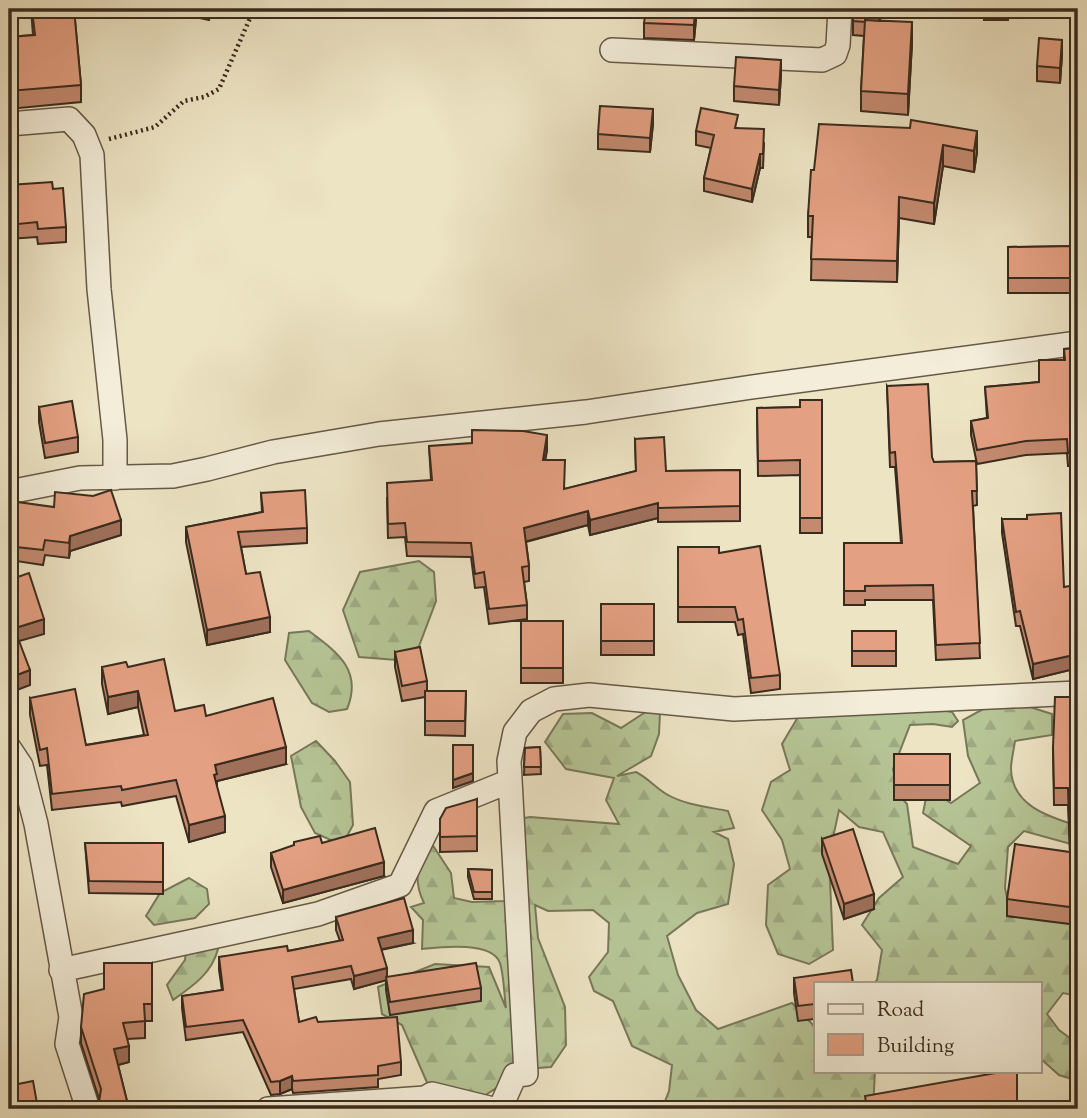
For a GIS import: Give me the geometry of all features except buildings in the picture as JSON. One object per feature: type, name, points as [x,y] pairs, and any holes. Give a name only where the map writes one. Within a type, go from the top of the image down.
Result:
[{"type":"street","points":[[612,50],[822,60],[835,54],[840,9]]},
{"type":"street","points":[[9,124],[69,119],[85,135],[92,155],[99,289],[115,440],[115,478]]},
{"type":"street","points":[[9,492],[80,478],[173,476],[207,470],[273,452],[379,434],[586,412],[1078,343]]},
{"type":"street","points":[[500,1109],[515,1076],[526,1074],[509,761],[515,733],[531,711],[554,699],[589,695],[734,709],[1078,693]]},
{"type":"street","points":[[9,747],[21,766],[36,824],[71,1017],[67,1044],[88,1109]]},
{"type":"street","points":[[61,970],[318,914],[400,885],[436,811],[510,781]]},
{"type":"street","points":[[268,1109],[425,1098],[432,1094],[493,1109]]},
{"type":"path","points":[[89,147],[155,127],[184,101],[204,97],[219,89],[254,9]]},
{"type":"green space","points":[[419,561],[434,572],[436,601],[419,646],[397,660],[359,657],[343,610],[360,572]]},
{"type":"green space","points":[[309,631],[338,655],[349,673],[352,683],[347,709],[329,712],[312,703],[285,660],[289,633]]},
{"type":"green space","points":[[909,705],[952,712],[958,721],[952,727],[910,725],[893,769],[898,794],[907,804],[913,847],[958,864],[971,846],[923,813],[928,788],[951,803],[980,783],[968,756],[963,720],[985,708],[1030,707],[1052,714],[1052,735],[1015,741],[1011,766],[1013,782],[1025,801],[1034,808],[1078,826],[1078,846],[1024,831],[1008,847],[1005,888],[1011,917],[1078,903],[1078,996],[1063,993],[1047,1014],[1059,1030],[1078,1044],[1078,1081],[1059,1075],[1042,1060],[1042,982],[875,982],[882,950],[862,925],[879,898],[903,877],[883,832],[859,827],[839,810],[829,856],[833,950],[809,964],[778,954],[766,925],[768,885],[790,869],[782,840],[762,810],[771,782],[790,770],[782,744],[801,712]]},
{"type":"green space","points":[[647,711],[660,712],[659,734],[651,756],[617,776],[636,772],[675,798],[728,811],[734,828],[714,832],[728,839],[734,864],[728,904],[697,913],[667,936],[678,975],[696,1010],[718,1029],[792,1003],[814,1026],[814,1072],[875,1072],[873,1109],[662,1109],[669,1091],[672,1065],[632,1046],[613,1001],[594,991],[589,977],[608,952],[609,923],[593,910],[548,911],[535,905],[538,938],[565,1007],[566,1045],[551,1067],[525,1069],[478,1100],[432,1094],[402,1025],[382,1014],[378,987],[435,964],[489,967],[506,1008],[500,963],[495,956],[477,948],[422,949],[423,920],[411,907],[424,903],[418,887],[418,878],[419,862],[428,838],[451,873],[454,898],[472,902],[505,901],[506,821],[530,817],[619,824],[606,800],[614,778],[566,769],[545,742],[563,714],[592,713],[621,728]]},
{"type":"green space","points":[[316,741],[350,782],[353,825],[342,845],[315,833],[301,807],[291,756]]},
{"type":"green space","points":[[189,878],[207,889],[209,904],[195,918],[154,925],[146,916],[160,893]]},
{"type":"green space","points":[[210,936],[218,949],[211,965],[194,984],[173,1000],[167,985],[185,960],[187,940]]}]
